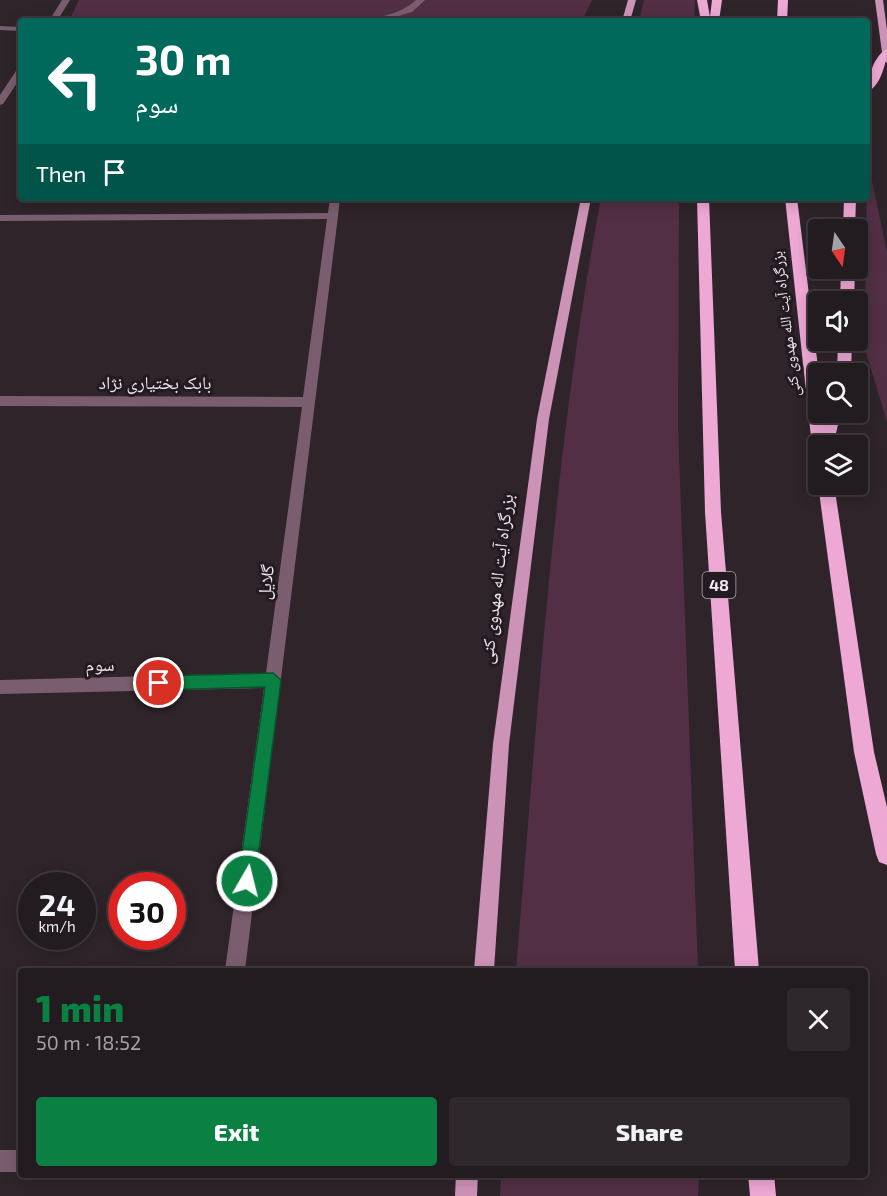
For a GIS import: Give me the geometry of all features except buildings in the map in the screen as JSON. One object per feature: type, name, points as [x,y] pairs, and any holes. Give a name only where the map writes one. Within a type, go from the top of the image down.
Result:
[{"type":"highway","points":[[702,0],[705,18]]},
{"type":"highway","points":[[714,18],[717,0]]},
{"type":"highway","points":[[782,18],[783,0]]},
{"type":"highway","points":[[870,83],[887,52]]},
{"type":"highway","name":"48","points":[[703,201],[713,512],[747,968]]},
{"type":"highway","name":"بزرگراه آیت الله مهدوی کنی","points":[[791,201],[819,435]]},
{"type":"highway","points":[[849,219],[850,201]]},
{"type":"highway","points":[[828,495],[864,752],[887,854]]},
{"type":"highway","points":[[761,1178],[763,1196]]},
{"type":"main road","points":[[627,18],[632,0]]},
{"type":"main road","points":[[879,0],[887,60]]},
{"type":"main road","name":"بزرگراه آیت اله مهدوی کنی","points":[[484,968],[501,744],[543,419],[585,201]]},
{"type":"main road","points":[[466,1196],[467,1178]]},
{"type":"street","points":[[55,18],[66,0]]},
{"type":"street","points":[[383,18],[411,8],[421,0]]},
{"type":"street","points":[[0,27],[18,29]]},
{"type":"street","points":[[0,102],[17,82]]},
{"type":"street","name":"گلایل","points":[[235,968],[335,201]]},
{"type":"street","points":[[0,218],[333,216]]},
{"type":"street","name":"بابک بختیاری نژاد","points":[[0,401],[309,402]]},
{"type":"street","name":"سوم","points":[[0,687],[273,680]]},
{"type":"street","points":[[0,1161],[18,1161]]},
{"type":"shaded area","points":[[79,0],[592,0],[583,18],[70,18]]},
{"type":"shaded area","points":[[644,0],[695,0],[694,18],[640,18]]},
{"type":"shaded area","points":[[870,172],[887,252],[887,422],[866,351],[868,351],[868,291],[866,291],[866,279],[868,279],[867,201],[870,201]]},
{"type":"shaded area","points":[[600,201],[679,201],[678,427],[698,968],[516,968],[549,583],[584,294]]},
{"type":"shaded area","points":[[501,1178],[699,1178],[698,1196],[500,1196]]},
{"type":"route","points":[[159,683],[273,680],[247,881]]}]
